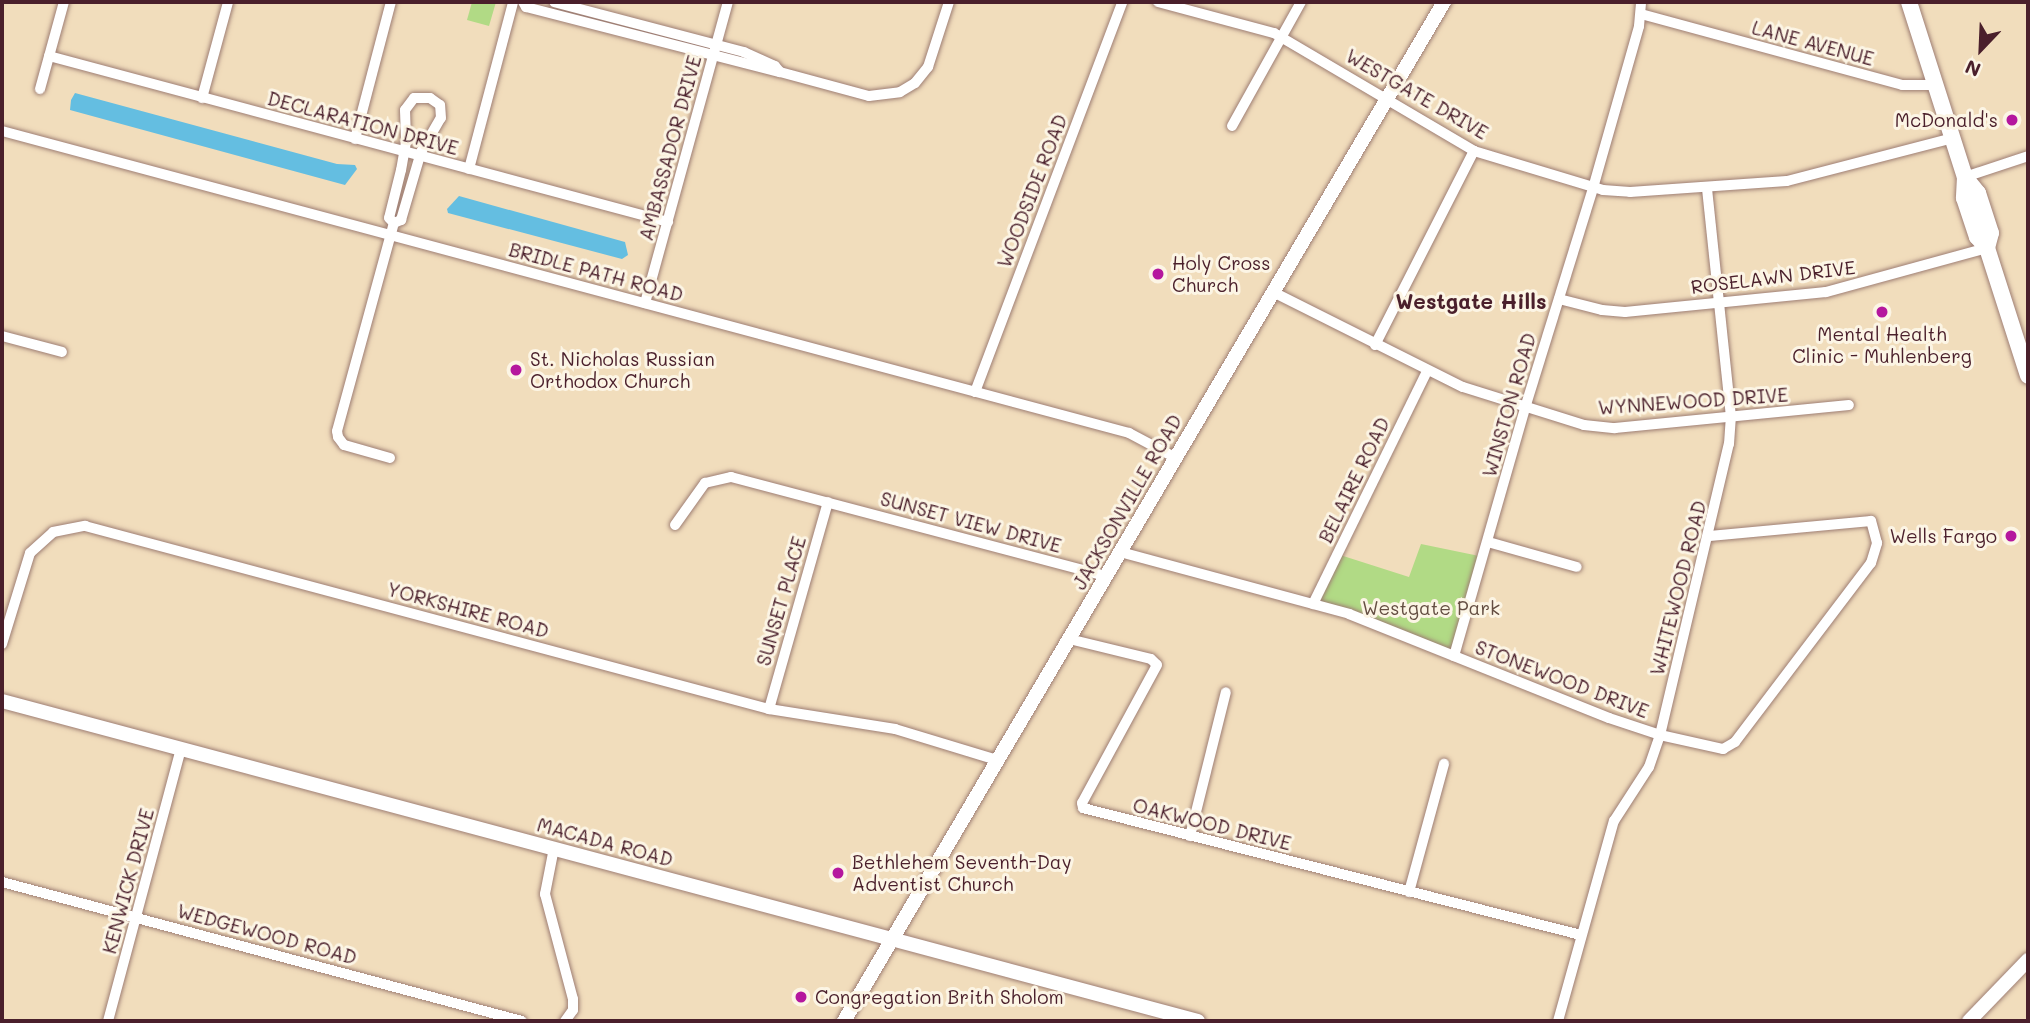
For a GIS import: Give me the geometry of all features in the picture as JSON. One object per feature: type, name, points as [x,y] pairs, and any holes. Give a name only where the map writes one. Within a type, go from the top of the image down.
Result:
[{"type":"main road","points":[[1909,2],[1965,177],[1964,198],[1977,237],[1987,248],[2028,376]]},
{"type":"street","points":[[40,89],[64,2]]},
{"type":"street","points":[[202,98],[228,2]]},
{"type":"street","points":[[355,139],[391,2]]},
{"type":"street","points":[[469,169],[513,2]]},
{"type":"street","points":[[523,2],[526,7],[869,96],[900,92],[919,79],[933,58],[949,2]]},
{"type":"street","points":[[555,2],[758,57],[780,72]]},
{"type":"street","points":[[600,26],[607,2]]},
{"type":"street","name":"AMBASSADOR DRIVE","points":[[645,303],[727,2]]},
{"type":"street","name":"WOODSIDE ROAD","points":[[975,392],[1122,2]]},
{"type":"street","name":"WESTGATE DRIVE","points":[[1158,2],[1185,5],[1281,36],[1474,151],[1593,188],[1630,192],[1809,177],[1953,138]]},
{"type":"street","points":[[1232,126],[1301,2]]},
{"type":"street","name":"JACKSONVILLE ROAD","points":[[844,1021],[1444,2]]},
{"type":"street","name":"LANE AVENUE","points":[[1641,8],[1902,86],[1936,85]]},
{"type":"street","name":"WINSTON ROAD","points":[[1454,656],[1525,408],[1593,188],[1641,8]]},
{"type":"street","name":"DECLARATION DRIVE","points":[[49,57],[668,222]]},
{"type":"street","points":[[390,458],[344,445],[337,435],[390,235],[394,223],[401,220],[419,156],[441,118],[440,105],[430,98],[417,97],[407,106],[404,152],[388,218],[394,223]]},
{"type":"street","name":"BRIDLE PATH ROAD","points":[[2,131],[1129,433],[1176,457]]},
{"type":"street","points":[[1375,345],[1474,151]]},
{"type":"street","points":[[1965,177],[2028,156]]},
{"type":"street","name":"WHITEWOOD ROAD","points":[[1558,1021],[1614,821],[1649,767],[1660,735],[1710,536],[1729,444],[1731,418],[1707,187]]},
{"type":"street","name":"ROSELAWN DRIVE","points":[[1559,299],[1614,312],[1843,289],[1987,248]]},
{"type":"street","name":"WYNNEWOOD DRIVE","points":[[1273,292],[1427,371],[1525,408],[1605,428],[1849,405]]},
{"type":"street","points":[[2,336],[62,352]]},
{"type":"street","name":"BELAIRE ROAD","points":[[1313,604],[1427,371]]},
{"type":"street","name":"SUNSET VIEW DRIVE","points":[[675,524],[705,483],[717,478],[749,481],[1106,576]]},
{"type":"street","name":"SUNSET PLACE","points":[[769,709],[828,502]]},
{"type":"street","name":"STONEWOOD DRIVE","points":[[1120,552],[1349,614],[1609,719],[1660,735],[1716,748],[1729,747],[1735,743],[1871,563],[1877,543],[1871,521],[1710,536]]},
{"type":"street","name":"YORKSHIRE ROAD","points":[[2,645],[30,553],[53,532],[85,526],[769,709],[895,729],[998,760]]},
{"type":"street","points":[[1488,542],[1577,567]]},
{"type":"street","name":"OAKWOOD DRIVE","points":[[1069,639],[1151,659],[1157,665],[1083,803],[1083,808],[1581,935]]},
{"type":"street","points":[[1190,836],[1226,692]]},
{"type":"street","name":"MACADA ROAD","points":[[2,701],[1198,1021]]},
{"type":"street","name":"KENWICK DRIVE","points":[[108,1021],[181,748]]},
{"type":"street","points":[[1409,892],[1444,764]]},
{"type":"street","points":[[554,848],[545,894],[574,1004],[565,1021]]},
{"type":"street","name":"WEDGEWOOD ROAD","points":[[2,882],[522,1021]]},
{"type":"street","points":[[1969,1021],[2028,960]]},
{"type":"green space","points":[[472,2],[496,2],[489,26],[467,20]]},
{"type":"green space","name":"Westgate Park","points":[[1421,544],[1484,557],[1454,656],[1313,604],[1337,554],[1409,577]]},
{"type":"water","points":[[75,93],[337,164],[355,165],[357,169],[345,185],[70,110]]},
{"type":"water","points":[[459,196],[625,242],[628,255],[622,259],[448,213],[447,209]]},
{"type":"place","name":"McDonald's","points":[[2012,120]]},
{"type":"place","name":"Holy Cross Church","points":[[1158,274]]},
{"type":"place","name":"Mental Health Clinic - Muhlenberg","points":[[1882,312]]},
{"type":"place","name":"St. Nicholas Russian Orthodox Church","points":[[516,370]]},
{"type":"place","name":"Wells Fargo","points":[[2011,536]]},
{"type":"place","name":"Bethlehem Seventh-Day Adventist Church","points":[[838,873]]},
{"type":"place","name":"Congregation Brith Sholom","points":[[801,997]]},
{"type":"district","name":"Westgate Hills","points":[[1471,301]]}]
